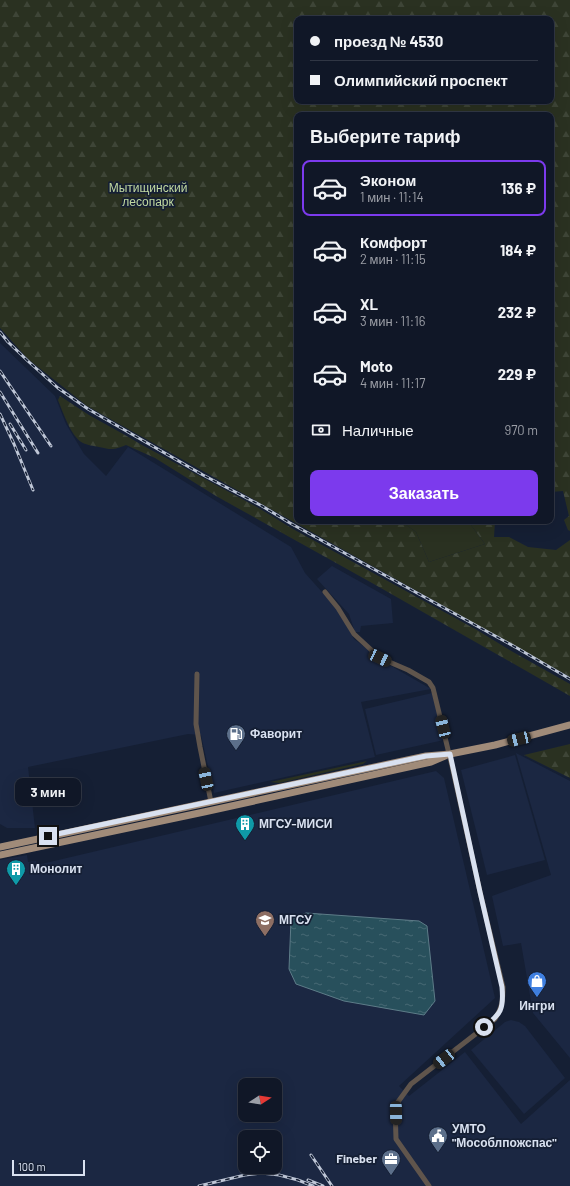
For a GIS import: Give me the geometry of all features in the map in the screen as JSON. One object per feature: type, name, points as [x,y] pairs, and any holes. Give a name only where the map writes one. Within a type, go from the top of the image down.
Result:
[{"type":"main road","points":[[0,847],[426,756],[450,754],[519,739],[570,724]]},
{"type":"main road","points":[[0,855],[431,762],[450,754]]},
{"type":"street","points":[[325,592],[338,608],[354,634],[380,658],[408,670],[429,682],[433,688],[450,754],[502,987],[503,999],[501,1009],[495,1019],[411,1084],[395,1106],[396,1139],[429,1186]]},
{"type":"street","points":[[197,674],[196,724],[211,802]]},
{"type":"shaded area","points":[[0,343],[55,396],[66,424],[84,454],[106,476],[128,447],[291,547],[305,573],[338,610],[354,639],[386,663],[431,689],[361,702],[375,757],[214,793],[201,735],[188,734],[28,767],[35,828],[7,828],[0,824]]},
{"type":"shaded area","points":[[332,566],[391,599],[393,623],[361,626],[360,632],[355,632],[349,614],[317,579]]},
{"type":"shaded area","points":[[432,693],[444,740],[376,755],[365,709]]},
{"type":"shaded area","points":[[516,753],[570,781],[570,1058],[533,1013],[521,943],[503,946],[492,896],[551,875]]},
{"type":"shaded area","points":[[515,755],[545,860],[487,875],[461,770]]},
{"type":"shaded area","name":"МГСУ","points":[[436,771],[444,778],[495,998],[399,1086],[409,1096],[465,1052],[521,1124],[570,1080],[570,1186],[0,1186],[0,860],[27,855],[28,862],[36,861],[37,865]]},
{"type":"shaded area","points":[[511,1020],[519,1022],[525,1026],[565,1078],[524,1114],[471,1050],[505,1022]]},
{"type":"green space","name":"Мытищинский лесопарк","points":[[0,0],[570,0],[570,531],[568,530],[564,520],[569,516],[563,491],[554,492],[554,112],[294,112],[294,522],[87,406],[28,359],[0,328]]},
{"type":"green space","points":[[60,396],[89,415],[142,445],[257,507],[293,529],[477,630],[570,684],[570,696],[216,496],[155,458],[126,445],[116,449],[110,449],[83,443],[71,430],[68,424],[58,400]]},
{"type":"green space","name":"Мытищинский лесопарк","points":[[297,524],[405,524],[416,532],[429,562],[485,544],[470,524],[495,524],[494,537],[509,537],[528,547],[556,550],[570,540],[570,677]]},
{"type":"green space","points":[[405,524],[470,524],[485,544],[429,562],[416,532]]},
{"type":"green space","points":[[570,744],[570,778],[524,755]]},
{"type":"green space","points":[[367,761],[363,764],[279,783],[270,782]]},
{"type":"water","points":[[306,913],[419,921],[427,926],[435,1001],[424,1015],[344,1001],[296,984],[289,969],[291,920]]},
{"type":"railway","points":[[0,332],[8,342],[58,388],[88,409],[203,475],[262,506],[570,679]]},
{"type":"railway","points":[[0,371],[51,446]]},
{"type":"railway","points":[[0,392],[38,453]]},
{"type":"railway","points":[[0,414],[33,490]]},
{"type":"railway","points":[[10,424],[26,450]]},
{"type":"railway","points":[[311,1155],[332,1186]]},
{"type":"railway","points":[[199,1186],[245,1175],[261,1173],[279,1175],[313,1186]]},
{"type":"railway","points":[[308,1180],[323,1186]]},
{"type":"place","name":"Фаворит","points":[[236,751]]},
{"type":"place","name":"МГСУ-МИСИ","points":[[245,841]]},
{"type":"place","name":"Монолит","points":[[16,886]]},
{"type":"place","name":"МГСУ","points":[[265,937]]},
{"type":"place","name":"Ингри","points":[[537,998]]},
{"type":"place","name":"УМТО \"Мособлпожспас\"","points":[[438,1153]]},
{"type":"place","name":"Fineber","points":[[391,1176]]},
{"type":"route","points":[[48,836],[426,756],[450,754],[502,987],[503,999],[501,1009],[495,1019],[484,1027]]}]
